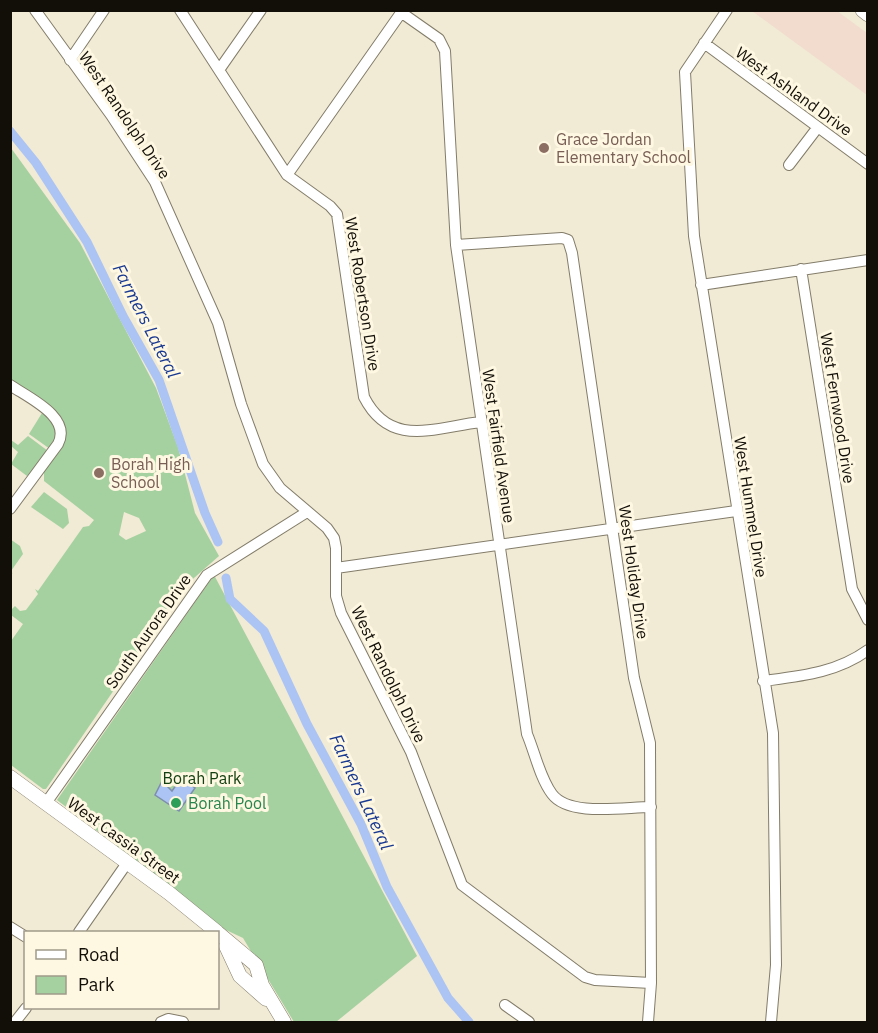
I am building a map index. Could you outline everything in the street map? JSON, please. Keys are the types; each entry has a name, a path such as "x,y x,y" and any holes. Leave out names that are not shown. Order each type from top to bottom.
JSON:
{"main road":[{"path":"863,10 867,14"}],"street":[{"name":"West Randolph Drive","path":"35,10 155,182 218,323 241,404 263,464 280,488 327,528 334,538 336,596 341,614 411,752 462,885 585,977 595,980 651,982"},
{"path":"70,60 104,10"},
{"name":"West Robertson Drive","path":"180,10 286,175 330,206 337,214 364,397 371,411 388,426 406,431 480,422"},
{"path":"219,70 261,10"},
{"name":"West Hummel Drive","path":"728,10 685,72 694,236 773,733 776,965 771,1023"},
{"path":"286,175 403,12"},
{"name":"West Fairfield Avenue","path":"403,12 439,39 445,51 456,244 524,722 552,794 560,802 577,808 651,807"},
{"name":"West Ashland Drive","path":"704,43 867,164"},
{"path":"789,165 818,127"},
{"name":"West Holiday Drive","path":"456,244 555,238 568,240 570,244 634,678 650,743 651,982 648,1023"},
{"path":"701,285 801,268 867,260"},
{"name":"West Fernwood Drive","path":"801,268 852,589 867,620"},
{"path":"10,385 57,420 62,435 58,444 10,509"},
{"path":"336,568 736,511"},
{"name":"South Aurora Drive","path":"46,803 207,575 307,512"},
{"path":"763,681 818,674 839,666 867,650"},
{"name":"West Cassia Street","path":"10,777 127,863 214,931"},
{"path":"80,931 127,863"},
{"path":"10,927 24,936"},
{"name":"West Cassia Street","path":"219,935 256,965 262,984 282,1018"},
{"path":"505,1005 529,1023"},
{"path":"15,1023 25,1009"},
{"path":"161,1023 180,1021"}],"shaded area":[{"path":"752,11 837,11 867,33 867,95"}],"green space":[{"name":"Borah High School","path":"11,148 80,243 156,388 178,447 195,513 219,556 186,585 46,789 11,765 11,641 23,624 11,615 11,610 15,606 20,611 26,610 38,594 35,589 38,591 83,527 89,526 94,520 44,481 44,471 65,440 63,420 11,379","holes":["124,512 139,518 146,531 126,540 119,535"]},
{"path":"42,413 53,421 58,435 50,449 29,434"},
{"path":"28,436 48,451 27,476 11,464 18,452 11,446 11,440 18,445"},
{"path":"44,492 67,509 69,523 63,529 31,507"},
{"path":"10,539 20,546 23,554 11,571 13,574 11,572"},
{"name":"Borah Park","path":"214,575 417,956 336,1022 294,1022 243,938 226,930 57,800"}],"water":[{"name":"Borah Pool","path":"181,778 195,788 179,811 155,795 162,781 172,791"}],"waterway":[{"name":"Farmers Lateral","path":"10,131 36,163 87,242 123,316 159,380 205,513 218,542"},
{"name":"Farmers Lateral","path":"226,578 230,599 264,631 307,724 361,824 387,887 448,998 469,1022"}],"place":[{"name":"Grace Jordan Elementary School","path":"544,148"},
{"name":"Borah High School","path":"99,473"},
{"name":"Borah Pool","path":"176,803"}]}
